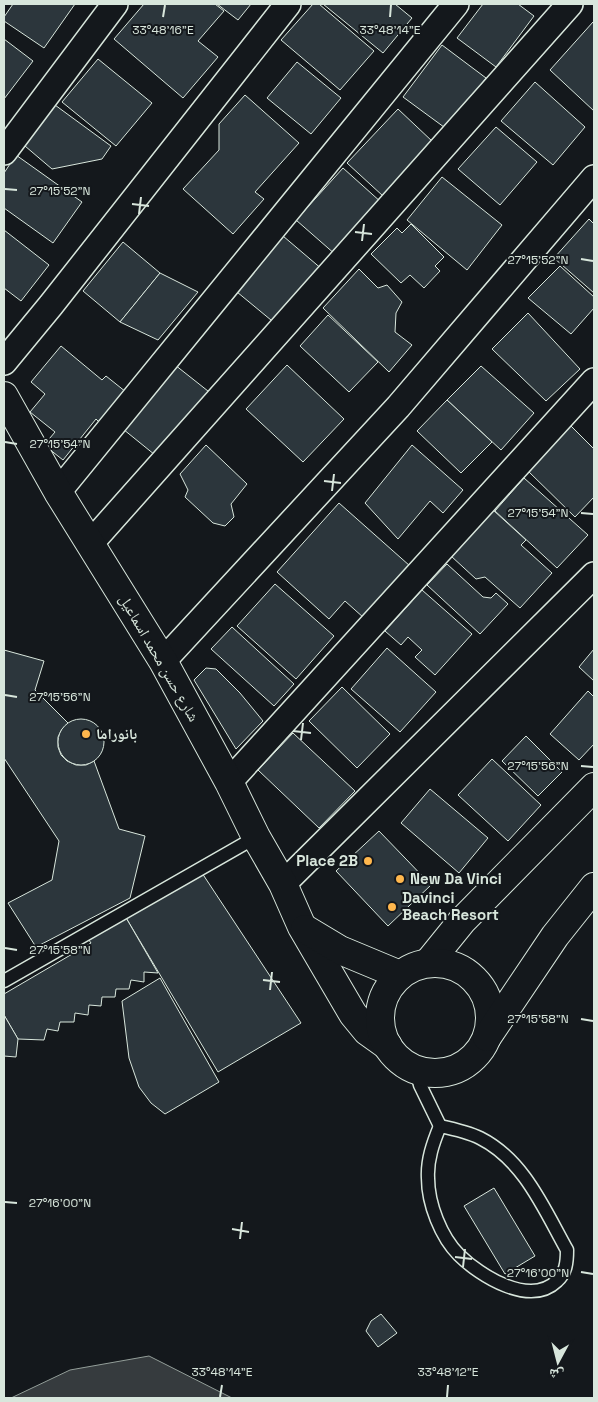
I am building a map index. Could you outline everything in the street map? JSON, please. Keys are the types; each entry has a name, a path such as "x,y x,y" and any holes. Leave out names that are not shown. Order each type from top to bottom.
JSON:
{"street":[{"path":"4,152 115,4"},
{"path":"4,362 288,4"},
{"path":"58,492 456,4"},
{"path":"90,544 570,4"},
{"path":"163,661 398,407 594,178"},
{"path":"229,782 594,381"},
{"name":"شارع حسن محمد اسماعيل","path":"4,396 58,492 163,661 229,782 256,837 283,884 302,927 353,1014 367,1031 388,1046"},
{"path":"283,884 594,575"},
{"path":"428,963 462,922 594,787"},
{"path":"487,1037 490,1021 489,1005 483,990 473,978 460,969 444,964 428,963 400,975 382,1001 380,1016 382,1032 395,1056 416,1069 433,1073 450,1071 466,1064 478,1052 554,936 594,887"},
{"path":"302,927 340,950 400,975"}],"lane":[{"path":"4,981 256,837"},
{"path":"416,1069 420,1085 440,1126 431,1150 428,1178 432,1205 442,1231 458,1254 479,1272 504,1285 531,1292 541,1291 551,1286 559,1279 564,1270 567,1250 528,1182 515,1164 481,1138 461,1130 440,1126"}],"shaded area":[{"path":"149,1356 232,1398 11,1398 70,1370"}],"building":[{"path":"13,4 75,4 44,48 4,21 4,17"},
{"path":"144,4 215,4 224,11 198,41 218,57 183,98 114,39"},
{"path":"217,4 251,4 238,20"},
{"path":"313,4 319,4 374,51 340,90 281,40"},
{"path":"323,4 395,4 412,18 383,53"},
{"path":"483,4 518,4 534,16 496,67 457,38"},
{"path":"593,22 594,24 594,111 550,70"},
{"path":"4,39 33,61 4,99"},
{"path":"442,45 486,78 448,130 403,97"},
{"path":"98,59 152,103 116,146 62,102"},
{"path":"297,62 341,98 311,134 267,98"},
{"path":"535,82 585,127 553,165 501,121"},
{"path":"245,95 299,143 255,192 264,199 233,234 183,189 219,150 219,124"},
{"path":"55,105 111,146 102,159 52,169 25,146"},
{"path":"398,109 433,142 383,196 347,163"},
{"path":"496,127 537,162 500,205 458,169"},
{"path":"16,155 82,202 53,243 4,208 4,173"},
{"path":"343,168 382,203 336,255 296,220"},
{"path":"442,177 502,225 467,270 407,220"},
{"path":"589,219 594,224 594,293 554,258"},
{"path":"411,224 444,257 435,266 440,271 424,288 410,275 401,283 371,254 397,228 402,233"},
{"path":"4,230 49,265 21,301 4,288"},
{"path":"283,236 323,270 277,325 237,292"},
{"path":"123,242 160,273 120,322 83,291"},
{"path":"560,266 594,297 594,308 571,334 528,298"},
{"path":"359,269 378,288 387,285 402,302 396,313 395,332 412,345 389,372 323,308"},
{"path":"160,273 198,292 158,340 120,322"},
{"path":"528,313 580,369 546,401 492,349"},
{"path":"328,315 378,362 349,392 300,346"},
{"path":"61,346 102,380 106,376 126,392 100,423 96,419 63,460 44,445 55,432 30,412 45,394 31,382"},
{"path":"170,361 213,395 160,459 118,425"},
{"path":"287,365 344,419 303,462 246,409"},
{"path":"481,366 534,413 501,450 447,400"},
{"path":"447,400 492,442 461,473 417,431"},
{"path":"569,424 594,449 594,497 575,517 528,471"},
{"path":"206,445 247,484 231,504 234,517 225,526 213,523 185,497 188,490 180,474"},
{"path":"412,445 463,490 443,513 430,501 398,539 365,503"},
{"path":"524,478 588,535 557,568 495,511"},
{"path":"339,503 410,566 364,618 345,601 329,619 277,572"},
{"path":"493,510 526,540 521,545 552,573 520,608 485,577 476,579 451,556"},
{"path":"447,564 483,597 491,598 496,593 508,604 480,634 427,585"},
{"path":"275,584 334,636 296,679 237,626"},
{"path":"422,590 472,634 435,675 415,657 422,650 408,637 401,645 385,631"},
{"path":"232,627 294,684 274,706 211,649"},
{"path":"387,648 436,692 400,732 351,689"},
{"path":"594,649 594,681 579,667"},
{"path":"4,650 44,661 35,690 68,723 58,737 58,747 61,755 67,761 76,765 86,765 94,761 119,829 145,836 130,898 36,947 8,903 52,880 59,841 4,758"},
{"path":"206,668 216,669 240,693 263,721 236,749 194,680"},
{"path":"342,687 390,734 357,768 309,721"},
{"path":"588,691 594,697 594,744 579,760 550,734"},
{"path":"77,719 85,719 94,723 100,729 104,742 100,755 94,761 85,765 77,765 68,761 62,755 58,746 58,738 62,729 68,723"},
{"path":"293,733 355,791 319,828 258,770"},
{"path":"526,736 562,772 538,796 502,761"},
{"path":"492,759 541,805 508,841 458,795"},
{"path":"430,789 488,838 459,873 401,823"},
{"path":"379,831 431,885 388,926 336,871"},
{"path":"202,873 301,1023 218,1072 125,916"},
{"path":"125,916 158,973 144,972 144,982 131,980 129,989 116,989 115,997 102,997 101,1006 89,1005 88,1015 75,1013 74,1022 60,1022 58,1031 47,1029 44,1040 18,1039 4,1015 4,994 91,943 86,936"},
{"path":"160,978 219,1082 165,1114 151,1103 139,1087 129,1058 122,1001"},
{"path":"4,1015 18,1039 16,1057 4,1056"},
{"path":"494,1188 535,1256 505,1274 464,1206"},
{"path":"381,1314 397,1333 378,1347 366,1331 371,1321"}],"place":[{"name":"بانوراما","path":"86,734"},
{"name":"Place 2B","path":"368,861"},
{"name":"New Da Vinci","path":"400,879"},
{"name":"Davinci Beach Resort","path":"392,907"}]}
